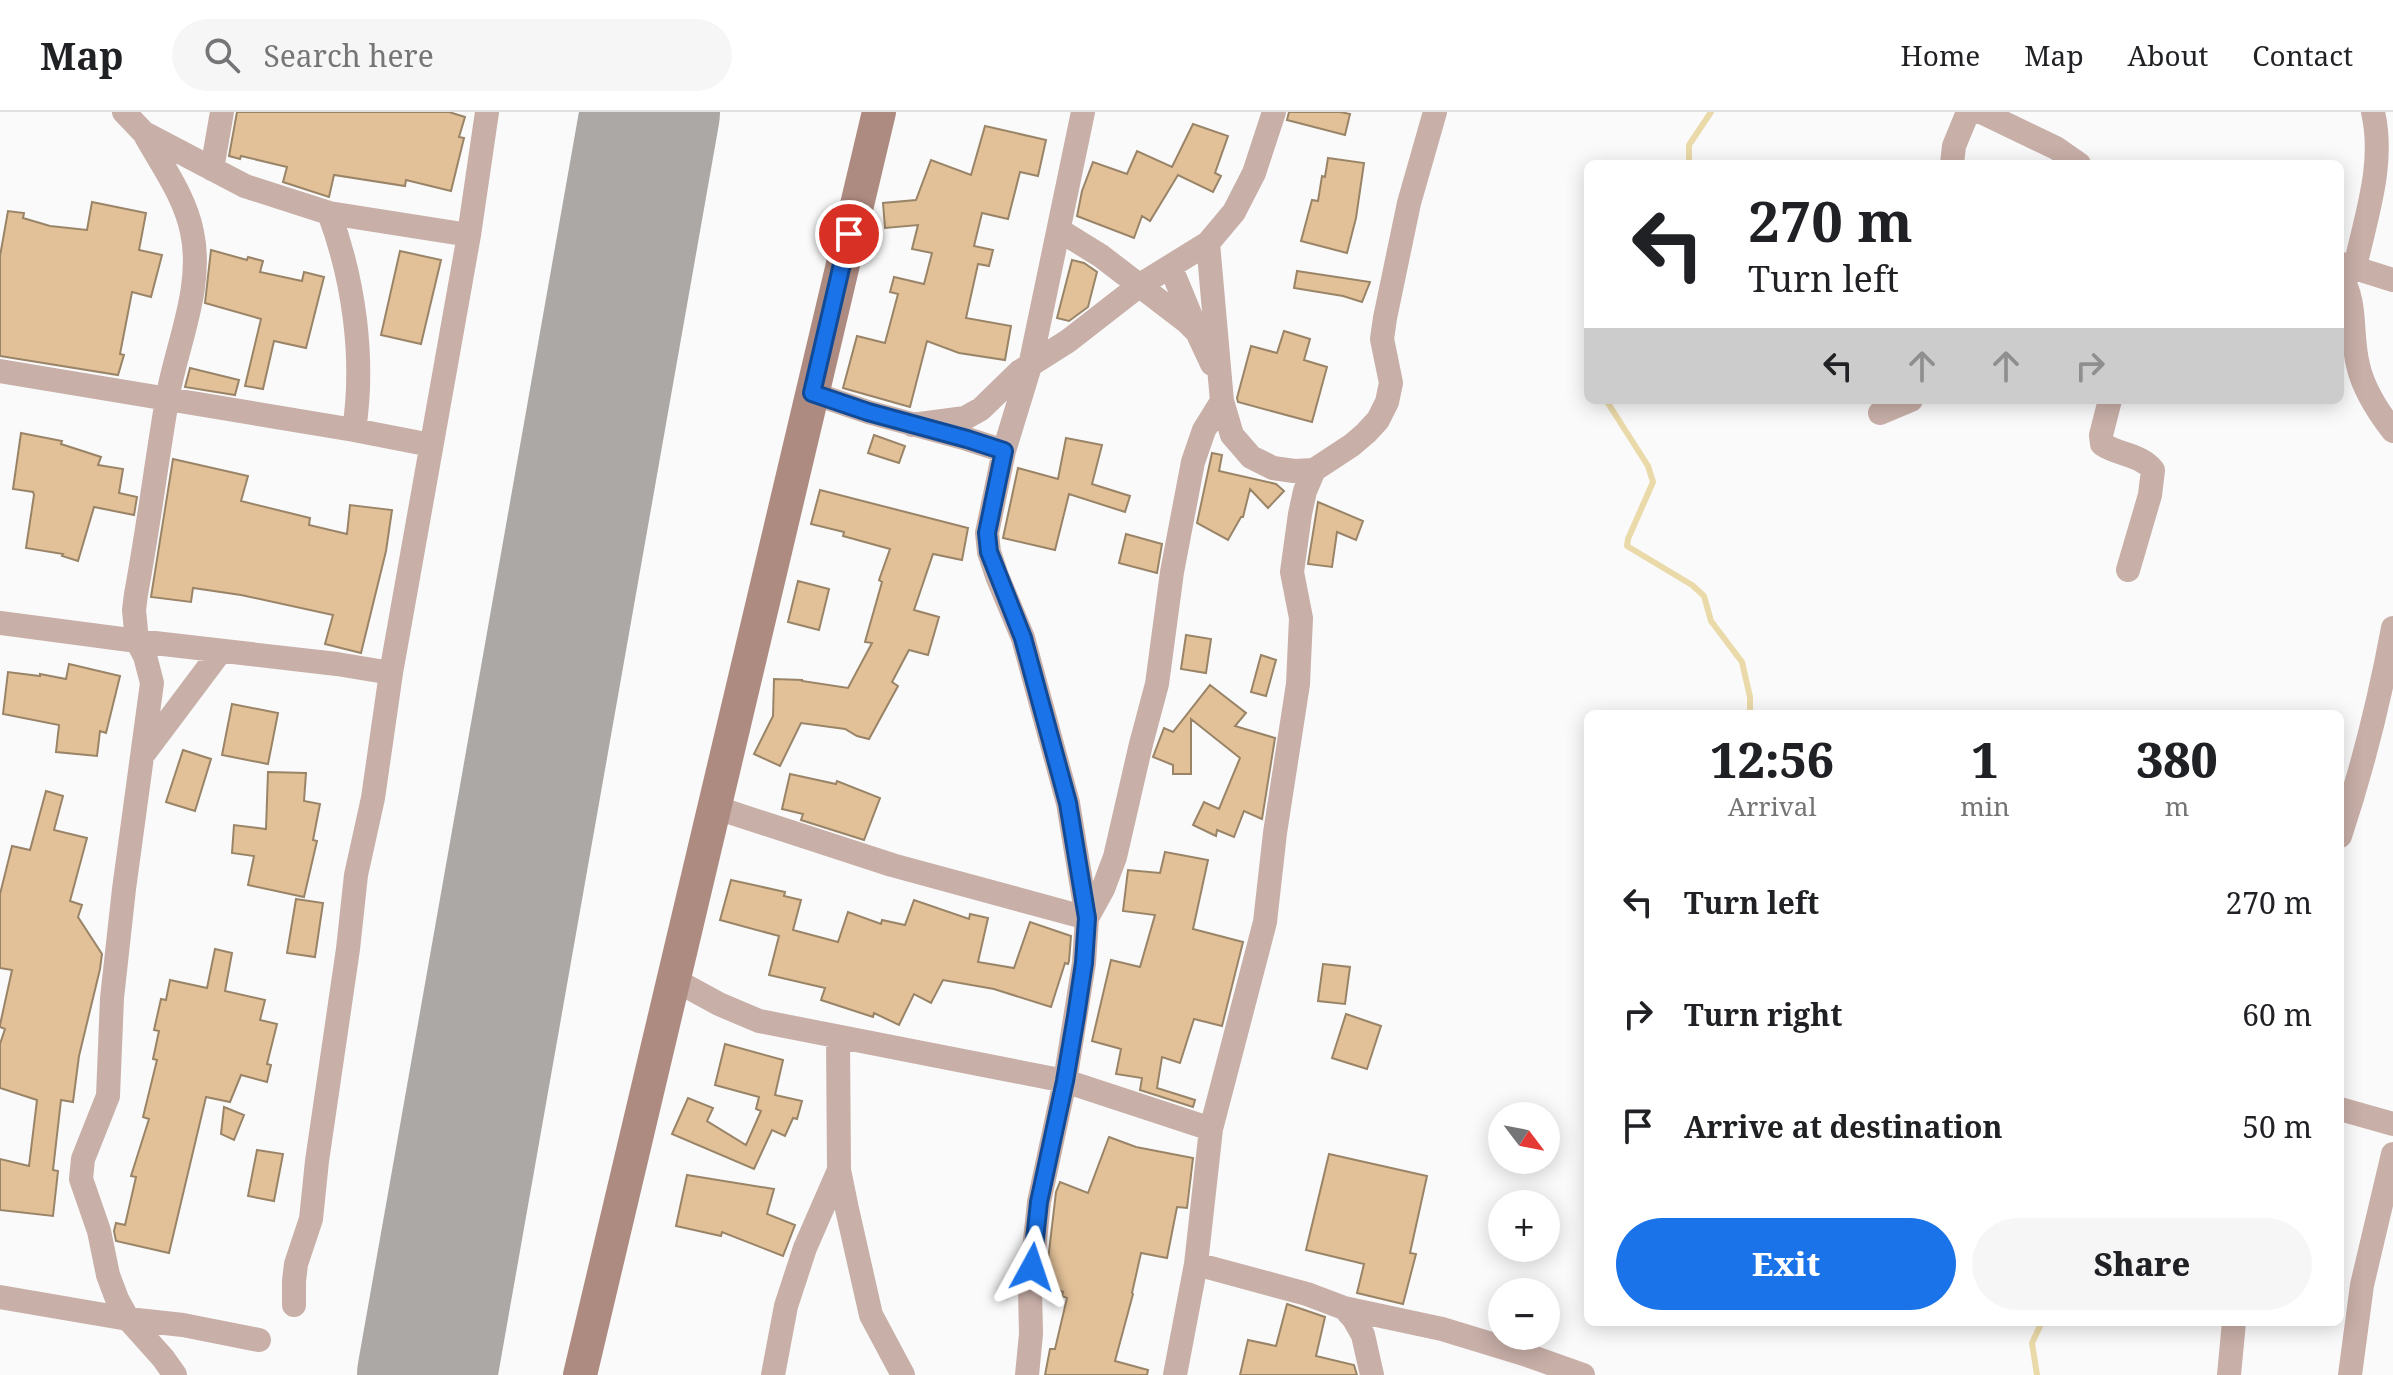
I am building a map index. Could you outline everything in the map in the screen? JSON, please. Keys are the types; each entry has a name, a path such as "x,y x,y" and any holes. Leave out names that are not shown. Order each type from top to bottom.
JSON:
{"street":[{"path":"124,112 144,133 183,202 192,230 195,256 188,310 167,399 136,594 134,625 152,683 113,982 108,1096 83,1159 81,1179 117,1299 128,1319 175,1375"},
{"path":"212,169 222,112"},
{"path":"294,1305 296,1264 311,1219 356,875 373,798 391,673 469,235 487,112"},
{"path":"580,1375 879,112"},
{"path":"1027,1375 1031,1334 1030,1289 1039,1202 1065,1081 1084,963 1087,918 1068,803 1023,638 989,552 987,533 1004,451 1030,366 1083,112"},
{"path":"912,425 965,418 981,409 1010,379 1098,319 1140,285 1208,243 1234,212 1254,173 1274,112"},
{"path":"1171,268 1221,393 1232,435 1251,457 1273,468 1314,470 1366,433 1378,420 1387,402 1391,383 1382,339 1385,318 1409,203 1435,112"},
{"path":"1952,160 1954,146 1968,112"},
{"path":"1981,112 2056,148 2073,160"},
{"path":"2373,112 2379,147 2376,174 2345,268 2352,299 2358,368 2369,393 2393,431"},
{"path":"144,133 245,186 329,213 469,235"},
{"path":"329,213 350,281 359,374 354,430"},
{"path":"1059,230 1101,256 1197,332"},
{"path":"1087,918 1103,889 1115,857 1157,684 1172,572 1193,462 1221,393 1208,243"},
{"path":"2345,268 2393,280"},
{"path":"0,371 431,445"},
{"path":"812,393 1004,451"},
{"path":"1880,413 1901,404"},
{"path":"2109,404 2101,435 2102,444 2149,464 2153,470 2150,495 2128,570"},
{"path":"1175,1375 1196,1264 1211,1129 1265,922 1298,684 1301,618 1292,572 1293,558 1305,491 1314,470"},
{"path":"0,623 391,673"},
{"path":"2344,824 2379,699 2393,628"},
{"path":"144,754 220,652"},
{"path":"714,807 892,865 1087,918"},
{"path":"675,980 759,1021 1065,1081 1211,1129"},
{"path":"838,1038 839,1170 871,1315 903,1375"},
{"path":"2344,1110 2393,1124"},
{"path":"2350,1375 2362,1285 2393,1154"},
{"path":"773,1375 786,1306 805,1248 839,1170"},
{"path":"1196,1264 1307,1294 1344,1308 1442,1329 1583,1375"},
{"path":"0,1297 259,1340"},
{"path":"1344,1308 1363,1335 1372,1375"},
{"path":"2229,1375 2234,1326"}],"building":[{"path":"237,112 449,112 465,117 459,137 464,138 451,191 406,180 405,186 334,175 329,197 283,182 287,167 229,156"},
{"path":"1289,112 1350,114 1345,135 1287,120"},
{"path":"1193,124 1228,136 1215,173 1221,176 1213,192 1178,175 1150,221 1142,216 1134,238 1077,216 1093,162 1127,174 1137,151 1172,167"},
{"path":"985,126 1046,140 1038,176 1020,172 1008,219 982,213 974,246 993,250 989,266 978,264 966,318 1011,326 1005,360 959,353 927,341 910,407 843,388 857,336 885,343 898,294 890,292 894,277 924,284 932,253 912,249 918,225 885,228 883,203 916,200 931,160 971,175"},
{"path":"1328,158 1364,163 1347,253 1301,241 1312,200 1318,201"},
{"path":"92,202 146,213 139,250 162,255 151,297 132,292 120,354 124,355 118,375 0,356 0,256 8,211 24,213 23,218 50,226 87,230"},
{"path":"211,250 263,261 260,272 302,281 304,272 324,277 306,348 274,341 263,389 245,386 261,319 205,303"},
{"path":"400,251 441,260 421,344 381,335"},
{"path":"1072,260 1084,263 1097,272 1088,307 1069,321 1057,318"},
{"path":"1297,271 1370,282 1362,302 1294,288"},
{"path":"1284,331 1310,339 1304,360 1327,367 1312,422 1238,402 1251,346 1277,353"},
{"path":"190,368 239,380 235,395 185,387"},
{"path":"21,433 62,441 61,444 101,457 98,465 123,469 119,493 137,497 134,515 94,507 78,561 63,554 26,548 34,495 33,492 13,489"},
{"path":"874,435 905,446 899,463 868,453"},
{"path":"1066,438 1102,445 1092,484 1130,496 1125,512 1069,494 1055,550 1003,538 1018,468 1058,479"},
{"path":"1212,453 1222,455 1219,471 1276,484 1284,491 1268,508 1250,489 1243,517 1228,540 1197,523"},
{"path":"173,459 248,476 241,501 310,518 309,525 347,534 350,505 392,510 386,551 361,653 325,644 333,615 193,588 191,602 151,597"},
{"path":"820,490 968,528 962,560 933,554 914,610 939,617 928,655 909,650 892,682 898,686 869,739 845,729 801,723 780,766 754,754 773,716 774,679 848,688 872,643 865,642 882,582 879,580 890,549 811,524"},
{"path":"1318,502 1363,521 1356,540 1337,532 1332,567 1308,564"},
{"path":"1126,534 1162,544 1157,573 1119,563"},
{"path":"798,581 829,589 819,630 788,622"},
{"path":"1186,635 1211,639 1206,673 1181,669"},
{"path":"1261,655 1276,660 1266,696 1251,692"},
{"path":"69,664 120,676 106,733 100,731 97,756 56,752 59,725 3,714 8,672 66,679"},
{"path":"1210,685 1246,713 1235,726 1275,738 1262,819 1244,811 1234,837 1217,830 1216,836 1193,825 1204,802 1219,809 1240,758 1191,719 1191,774 1173,774 1173,765 1153,757 1164,728 1173,732"},
{"path":"232,704 278,713 268,764 222,755"},
{"path":"183,750 211,759 195,811 166,802"},
{"path":"268,772 306,773 304,801 320,804 313,840 317,841 304,897 248,885 254,856 232,853 234,825 266,829"},
{"path":"790,774 836,784 837,781 880,798 864,840 801,820 803,814 782,809"},
{"path":"46,791 63,796 54,830 87,838 70,901 82,905 78,917 102,954 79,1056 73,1102 61,1100 53,1170 58,1171 53,1216 0,1210 0,1159 29,1166 37,1100 0,1088 0,1044 5,1029 0,1025 12,970 0,968 0,894 12,846 30,850"},
{"path":"1165,852 1208,860 1193,929 1243,942 1222,1026 1194,1019 1180,1063 1162,1057 1157,1088 1195,1100 1193,1107 1140,1090 1142,1078 1116,1074 1121,1049 1092,1041 1111,960 1140,967 1155,915 1123,911 1128,870 1160,873"},
{"path":"731,880 785,892 784,896 801,900 793,930 838,942 848,912 881,924 882,920 905,925 914,900 969,919 970,914 988,918 978,962 1014,968 1030,922 1071,936 1069,961 1065,963 1051,1007 994,989 943,980 931,1003 914,994 899,1025 874,1013 873,1017 821,1000 825,988 769,975 779,936 720,920"},
{"path":"296,899 323,903 315,957 287,953"},
{"path":"215,949 232,953 225,991 265,1000 260,1020 277,1024 267,1064 271,1065 267,1082 241,1075 230,1102 206,1097 169,1253 116,1241 116,1223 125,1225 136,1177 131,1176 149,1119 143,1117 157,1060 153,1059 159,1031 154,1030 161,999 166,1000 170,980 207,988"},
{"path":"1323,964 1350,967 1345,1004 1318,1001"},
{"path":"1346,1014 1381,1026 1367,1069 1332,1058"},
{"path":"725,1044 783,1060 775,1095 802,1101 797,1119 793,1118 785,1136 772,1130 754,1169 672,1134 688,1098 713,1108 707,1121 746,1145 761,1111 756,1109 759,1097 715,1085"},
{"path":"224,1107 244,1115 234,1140 221,1134"},
{"path":"1109,1137 1136,1147 1193,1158 1187,1208 1177,1207 1167,1258 1141,1253 1115,1361 1148,1370 1147,1375 1045,1375 1050,1349 1055,1349 1067,1298 1062,1296 1063,1292 1045,1286 1056,1192 1060,1182 1088,1193"},
{"path":"257,1150 283,1154 274,1201 248,1196"},
{"path":"1329,1154 1427,1176 1410,1253 1416,1254 1403,1304 1357,1293 1364,1264 1306,1250"},
{"path":"687,1175 774,1189 767,1214 795,1225 783,1256 722,1232 721,1236 676,1226"},
{"path":"1287,1304 1325,1317 1316,1356 1354,1365 1357,1375 1240,1375 1248,1340 1276,1346"}],"waterway":[{"path":"1689,160 1689,145 1711,112"},
{"path":"1609,404 1648,466 1653,482 1627,546 1692,585 1704,596 1711,621 1742,662 1750,710"},
{"path":"2037,1375 2032,1343 2040,1326"}],"runway":[{"path":"427,1375 650,112"}],"route":[{"path":"849,234 812,393 1004,451 987,533 989,552 1023,638 1068,803 1081,874 1087,918 1084,963 1065,1081 1039,1202 1032,1267"}]}
